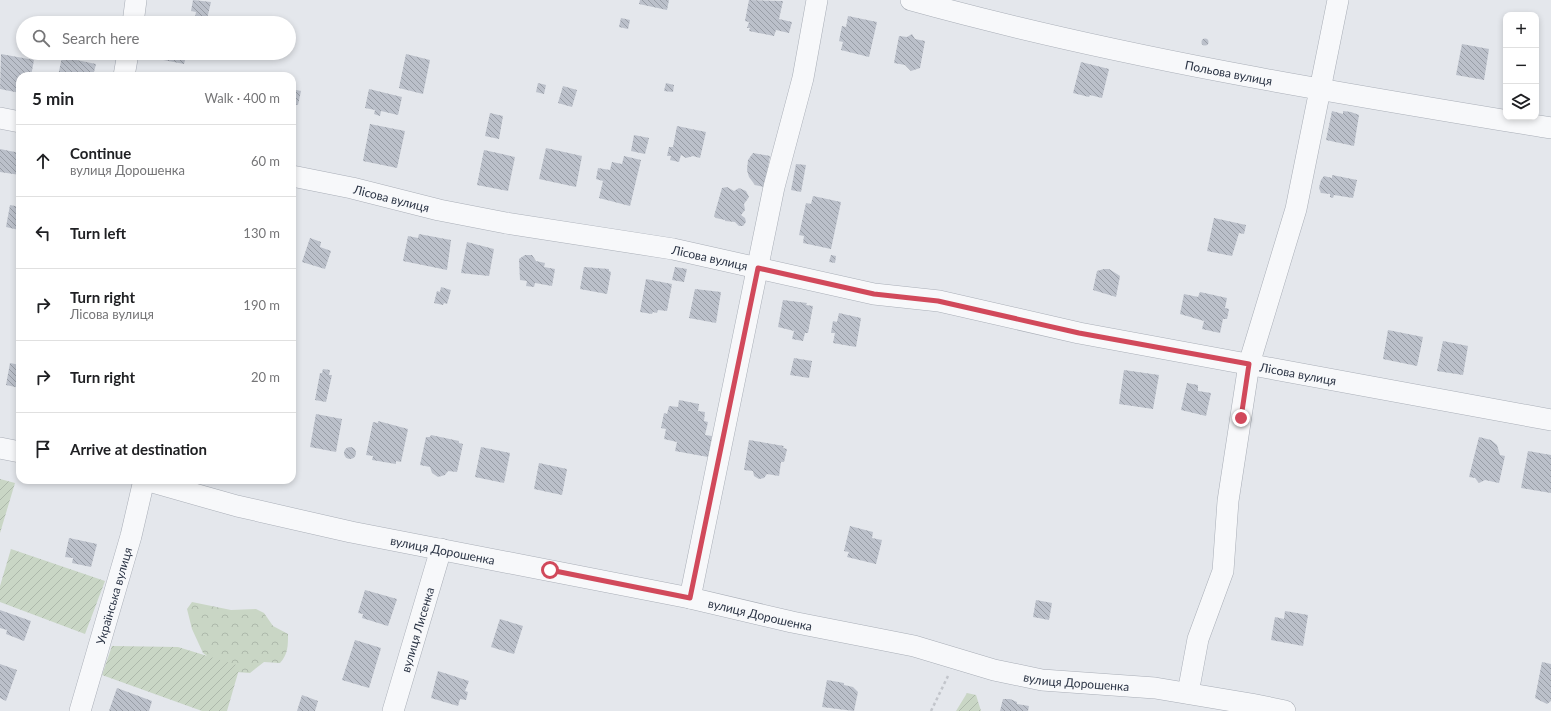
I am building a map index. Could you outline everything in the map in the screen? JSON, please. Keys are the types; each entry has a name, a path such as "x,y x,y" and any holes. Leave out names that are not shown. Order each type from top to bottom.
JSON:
{"street":[{"path":"134,16 136,0"},
{"path":"690,598 776,180 803,78 817,0"},
{"name":"Польова вулиця","path":"911,0 974,18 1087,44 1208,68 1551,128"},
{"path":"1188,693 1198,639 1222,571 1228,501 1249,364 1296,209 1338,0"},
{"path":"125,72 127,60"},
{"path":"0,118 16,121"},
{"name":"Лісова вулиця","path":"296,177 352,188 439,210 506,223 673,249 874,294 938,301 1079,333 1551,420"},
{"path":"0,448 16,451"},
{"name":"Українська вулиця","path":"80,711 130,536 143,484"},
{"name":"вулиця Дорошенка","path":"158,484 237,506 351,532 441,548 690,598 792,622 914,646 994,670 1042,680 1155,688 1285,711"},
{"name":"вулиця Лисенка","path":"393,711 441,548"}],"path":[{"path":"931,711 951,670 949,656"}],"green space":[{"path":"0,479 15,483 0,533"},
{"path":"11,549 105,581 85,634 0,602 0,586"},
{"path":"192,602 231,610 256,609 264,613 273,626 288,634 287,650 283,660 280,663 264,662 250,673 236,672 215,662 203,653 192,629 187,609"},
{"path":"112,646 178,647 240,666 227,711 202,711 102,675"},
{"path":"967,693 976,695 981,711 956,711"}],"building":[{"path":"193,0 211,2 208,16 195,16 196,12 191,11"},
{"path":"640,0 669,0 667,10 639,4"},
{"path":"749,0 783,1 779,19 792,22 789,33 776,30 774,36 749,31 750,28 747,28 749,22 745,21"},
{"path":"848,16 877,22 869,57 841,50 843,42 839,41 842,26 846,27"},
{"path":"621,18 630,20 628,29 619,27"},
{"path":"912,34 915,39 925,41 920,68 911,71 905,65 894,63 899,36 907,37"},
{"path":"1205,39 1208,42 1205,45 1202,42"},
{"path":"1462,44 1489,49 1484,80 1456,75"},
{"path":"1,54 16,57 16,60 34,60 32,72 16,72 16,92 0,89"},
{"path":"406,54 430,60 423,94 399,88"},
{"path":"61,60 77,60 96,64 94,72 59,72"},
{"path":"163,60 185,60 184,64"},
{"path":"1081,62 1109,69 1102,98 1090,95 1089,97 1073,93"},
{"path":"538,83 546,85 544,94 536,92"},
{"path":"666,83 674,85 673,92 664,91"},
{"path":"563,86 577,90 572,107 558,103"},
{"path":"369,89 402,97 398,115 381,111 380,116 374,114 375,110 365,108"},
{"path":"296,90 301,91 298,105 296,105"},
{"path":"1332,111 1343,114 1343,111 1351,112 1359,115 1354,146 1326,140"},
{"path":"490,113 503,116 499,139 485,136"},
{"path":"370,124 405,131 397,168 363,161"},
{"path":"677,126 706,132 700,158 693,156 686,158 681,155 679,162 670,160 671,156 667,156 669,147 673,147"},
{"path":"634,135 649,138 645,154 631,151"},
{"path":"546,148 582,156 576,187 539,179"},
{"path":"0,149 16,152 16,174 0,172"},
{"path":"484,150 515,157 508,191 477,185"},
{"path":"753,153 770,156 764,187 755,185 749,177 747,170 748,160"},
{"path":"624,156 641,160 630,206 599,198 603,181 596,179 598,168 610,170 612,162 622,164"},
{"path":"796,164 806,165 801,192 791,190"},
{"path":"1332,175 1357,180 1353,198 1334,195 1333,198 1330,197 1330,194 1321,193 1319,188 1321,180 1324,176 1332,178"},
{"path":"727,187 734,191 739,188 746,191 749,197 744,204 745,210 741,215 745,218 746,222 743,226 739,226 735,222 725,221 714,216 722,188"},
{"path":"813,196 841,202 831,249 803,243 804,236 799,235 806,203 811,204"},
{"path":"10,205 16,206 16,229 6,227"},
{"path":"1214,218 1246,225 1244,234 1239,233 1232,256 1207,251"},
{"path":"419,234 451,240 447,270 403,261 408,236 418,238"},
{"path":"310,238 321,242 320,247 331,251 325,269 302,262"},
{"path":"467,242 494,249 489,276 461,273"},
{"path":"525,255 532,255 536,261 545,263 544,267 555,269 552,286 535,283 534,287 526,286 527,281 520,280 519,259"},
{"path":"831,255 836,256 835,263 829,262"},
{"path":"584,267 609,269 611,272 607,294 580,289"},
{"path":"675,267 687,269 684,282 672,280"},
{"path":"1109,269 1120,276 1116,297 1093,290 1097,271"},
{"path":"646,279 672,284 667,311 658,310 657,313 653,312 652,314 640,312"},
{"path":"441,287 451,290 447,304 444,303 443,305 434,303 437,291 440,292"},
{"path":"695,289 721,292 716,323 689,318"},
{"path":"1200,292 1227,298 1225,308 1229,309 1227,319 1223,319 1220,333 1202,329 1204,321 1180,314 1184,294 1198,297"},
{"path":"783,300 807,303 806,305 813,306 808,333 805,333 803,341 792,339 794,331 778,327"},
{"path":"839,313 861,318 856,347 833,343 835,333 831,333 833,321 837,322"},
{"path":"1388,330 1423,337 1417,366 1383,359"},
{"path":"1443,341 1468,346 1463,375 1437,371"},
{"path":"794,358 812,361 809,378 790,375"},
{"path":"10,363 16,364 16,387 6,385"},
{"path":"323,369 330,370 329,375 332,375 326,402 315,400 320,373 322,373"},
{"path":"1124,370 1159,375 1153,409 1119,404"},
{"path":"1187,383 1198,385 1198,391 1211,393 1206,416 1181,410"},
{"path":"679,400 699,404 698,411 705,412 704,421 708,422 705,435 712,436 708,457 675,451 677,442 664,439 666,429 661,428 664,413 667,414 669,406 678,407"},
{"path":"316,414 342,419 336,452 310,447"},
{"path":"378,421 408,429 401,462 396,461 396,464 372,460 373,456 366,455 373,422 378,423"},
{"path":"431,435 459,441 459,443 463,444 457,472 448,471 445,475 438,477 432,473 430,467 420,465 426,437 430,437"},
{"path":"1479,437 1491,440 1497,445 1500,455 1505,456 1499,483 1485,480 1479,483 1475,478 1469,477"},
{"path":"749,440 784,446 783,448 787,449 784,462 781,462 779,476 767,474 764,478 759,479 754,476 753,471 744,470"},
{"path":"352,447 355,448 355,458 348,459 345,458 344,451 345,448"},
{"path":"481,447 510,453 504,483 475,477"},
{"path":"1528,451 1551,455 1551,493 1521,488"},
{"path":"539,463 567,469 562,495 534,489"},
{"path":"850,526 873,532 872,538 882,540 876,564 847,557 849,552 844,551"},
{"path":"69,538 97,544 91,567 72,563 73,558 65,557"},
{"path":"365,590 397,599 388,626 362,618 363,614 358,613"},
{"path":"1036,600 1052,603 1049,620 1033,617"},
{"path":"0,610 31,621 24,641 6,634 7,630 0,628"},
{"path":"1285,611 1308,615 1303,646 1271,640 1275,617 1284,619"},
{"path":"500,619 523,626 514,654 491,647"},
{"path":"355,640 381,648 369,688 342,680"},
{"path":"1542,662 1551,664 1551,701 1547,704 1535,698"},
{"path":"0,664 17,670 6,701 0,698"},
{"path":"438,671 469,681 465,691 468,692 466,700 460,699 458,706 431,698"},
{"path":"827,680 844,683 844,685 853,687 858,692 854,711 822,707"},
{"path":"117,688 152,701 149,711 109,711"},
{"path":"302,695 318,701 315,711 297,711"},
{"path":"1003,699 1010,699 1017,702 1017,704 1029,706 1028,711 1000,711"}],"route":[{"path":"550,570 690,598 708,518 758,268 874,294 938,301 1079,333 1249,364 1241,418"}]}
